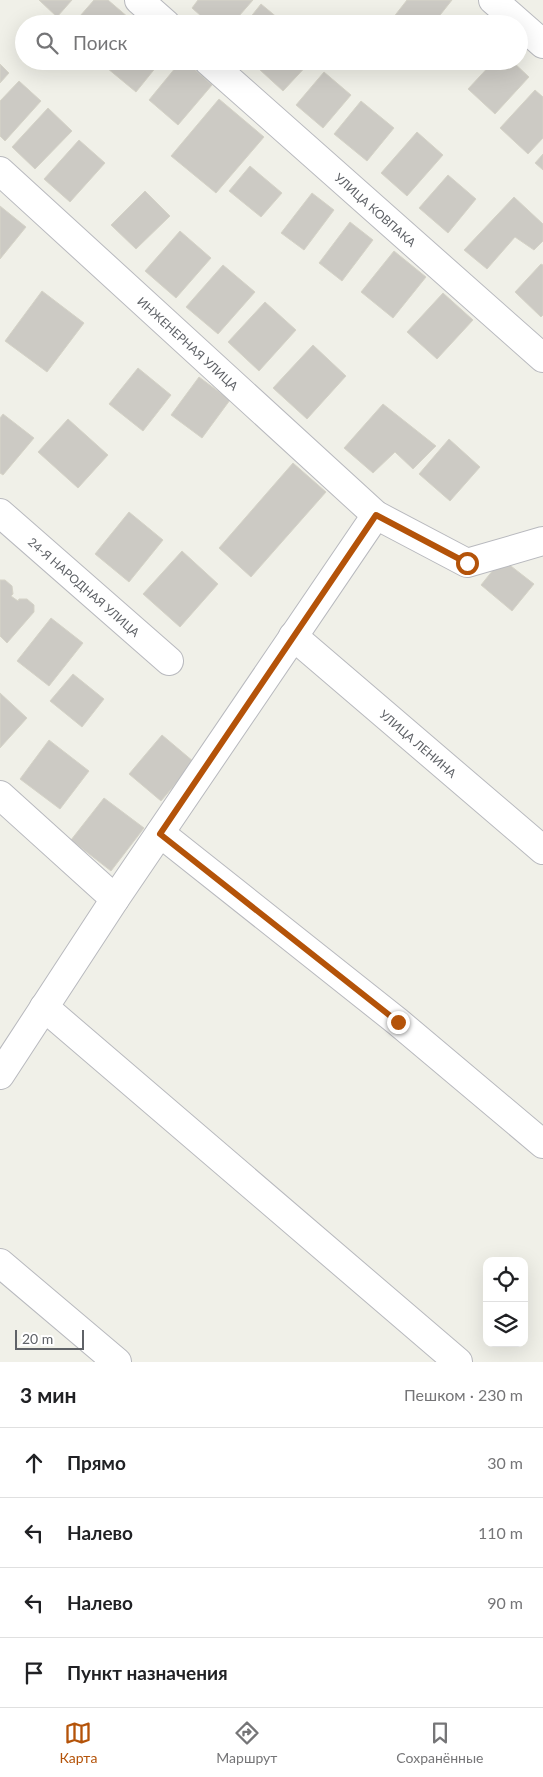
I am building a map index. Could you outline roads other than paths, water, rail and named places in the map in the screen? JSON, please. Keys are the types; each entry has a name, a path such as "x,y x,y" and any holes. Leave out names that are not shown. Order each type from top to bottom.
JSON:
{"street":[{"path":"139,0 156,15"},
{"path":"493,0 510,15"},
{"path":"528,31 543,44"},
{"name":"УЛИЦА КОВПАКА","path":"218,70 543,358"},
{"name":"ИНЖЕНЕРНАЯ УЛИЦА","path":"0,171 376,515 467,563 543,542"},
{"name":"24-Я НАРОДНАЯ УЛИЦА","path":"0,513 169,661"},
{"path":"0,1075 115,899 376,515"},
{"name":"УЛИЦА ЛЕНИНА","path":"293,636 543,850"},
{"path":"0,795 115,899"},
{"path":"160,834 398,1022 543,1144"},
{"path":"44,1007 458,1362"},
{"path":"0,1263 117,1362"}]}
